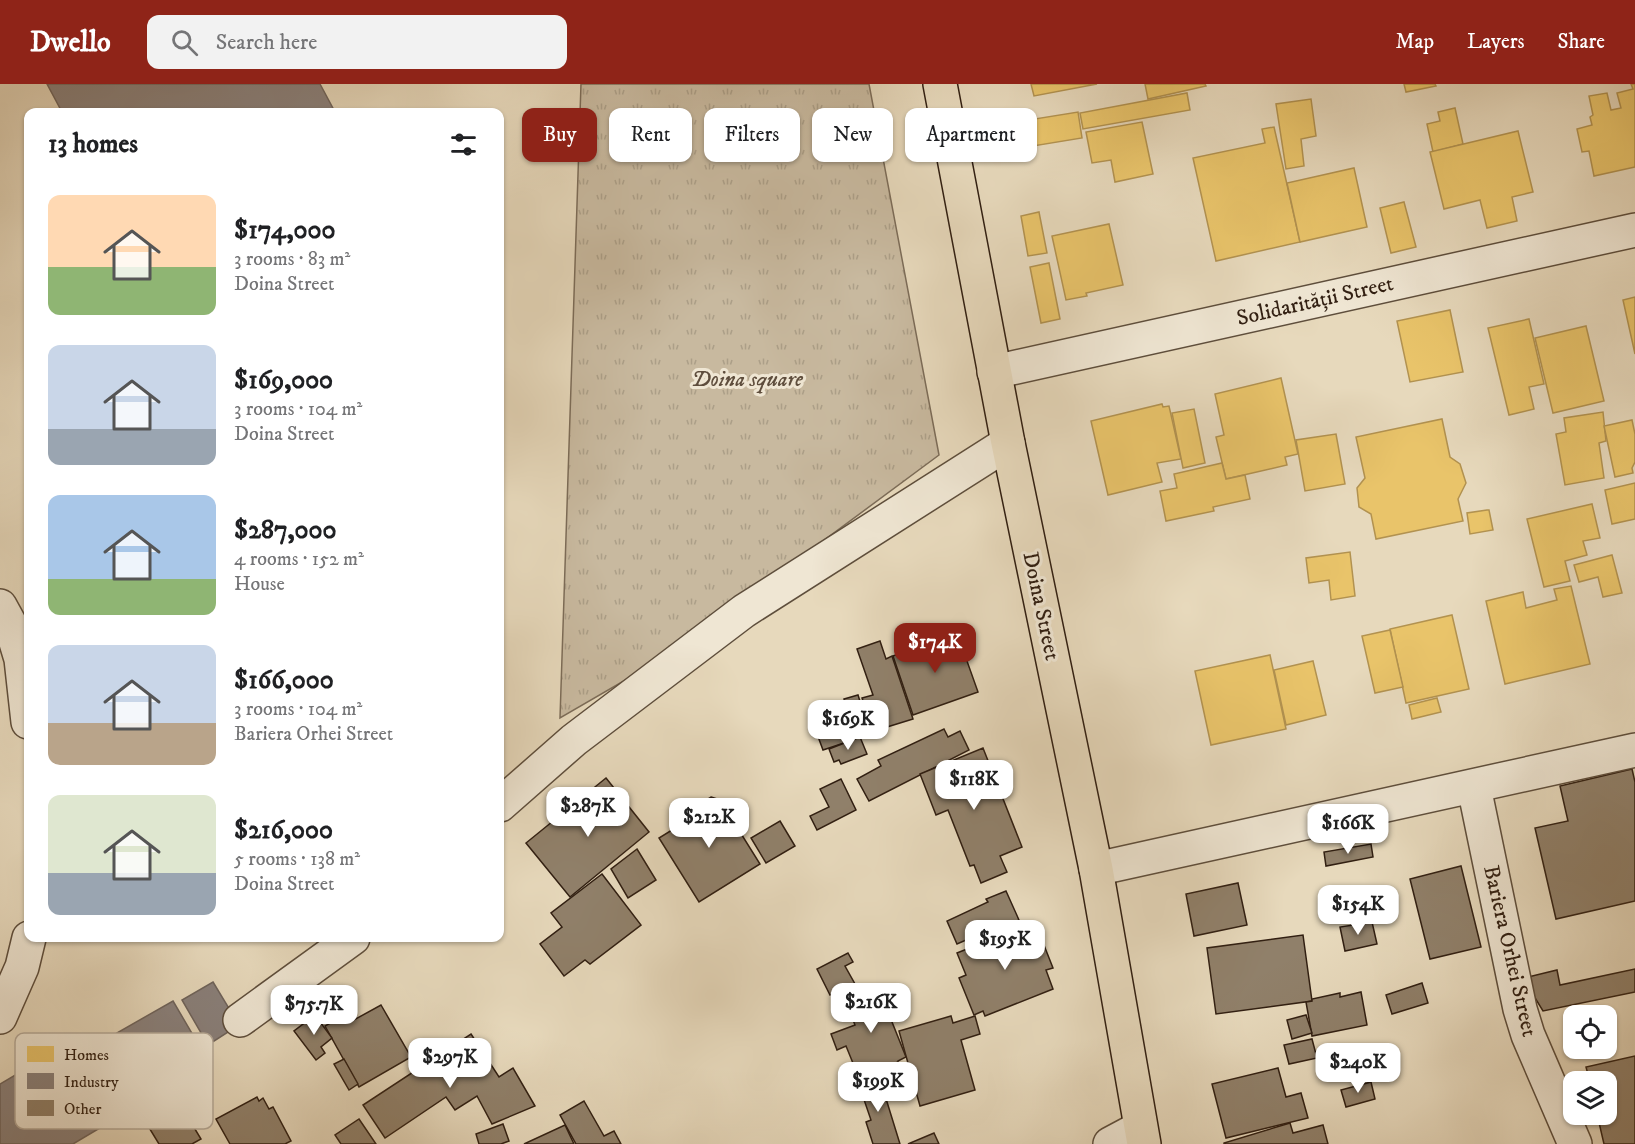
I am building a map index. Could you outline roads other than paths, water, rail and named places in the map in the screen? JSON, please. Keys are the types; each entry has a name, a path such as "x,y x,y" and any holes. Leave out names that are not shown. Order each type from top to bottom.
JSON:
{"main road":[{"name":"Doina Street","path":"940,84 1008,443 1096,869 1142,1136"}],"street":[{"name":"Solidarității Street","path":"994,372 1635,230"},
{"path":"504,801 574,740 744,611 1008,443"},
{"path":"0,606 11,626 21,658 24,685"},
{"path":"1096,869 1635,750"},
{"name":"Bariera Orhei Street","path":"1474,787 1520,1008 1528,1035 1575,1144"},
{"path":"0,1017 22,966 28,942"},
{"path":"240,1020 347,942"},
{"name":"Doina Street","path":"1110,1144 1142,1136"}],"park label":[{"name":"Doina square","path":"747,379"}]}
